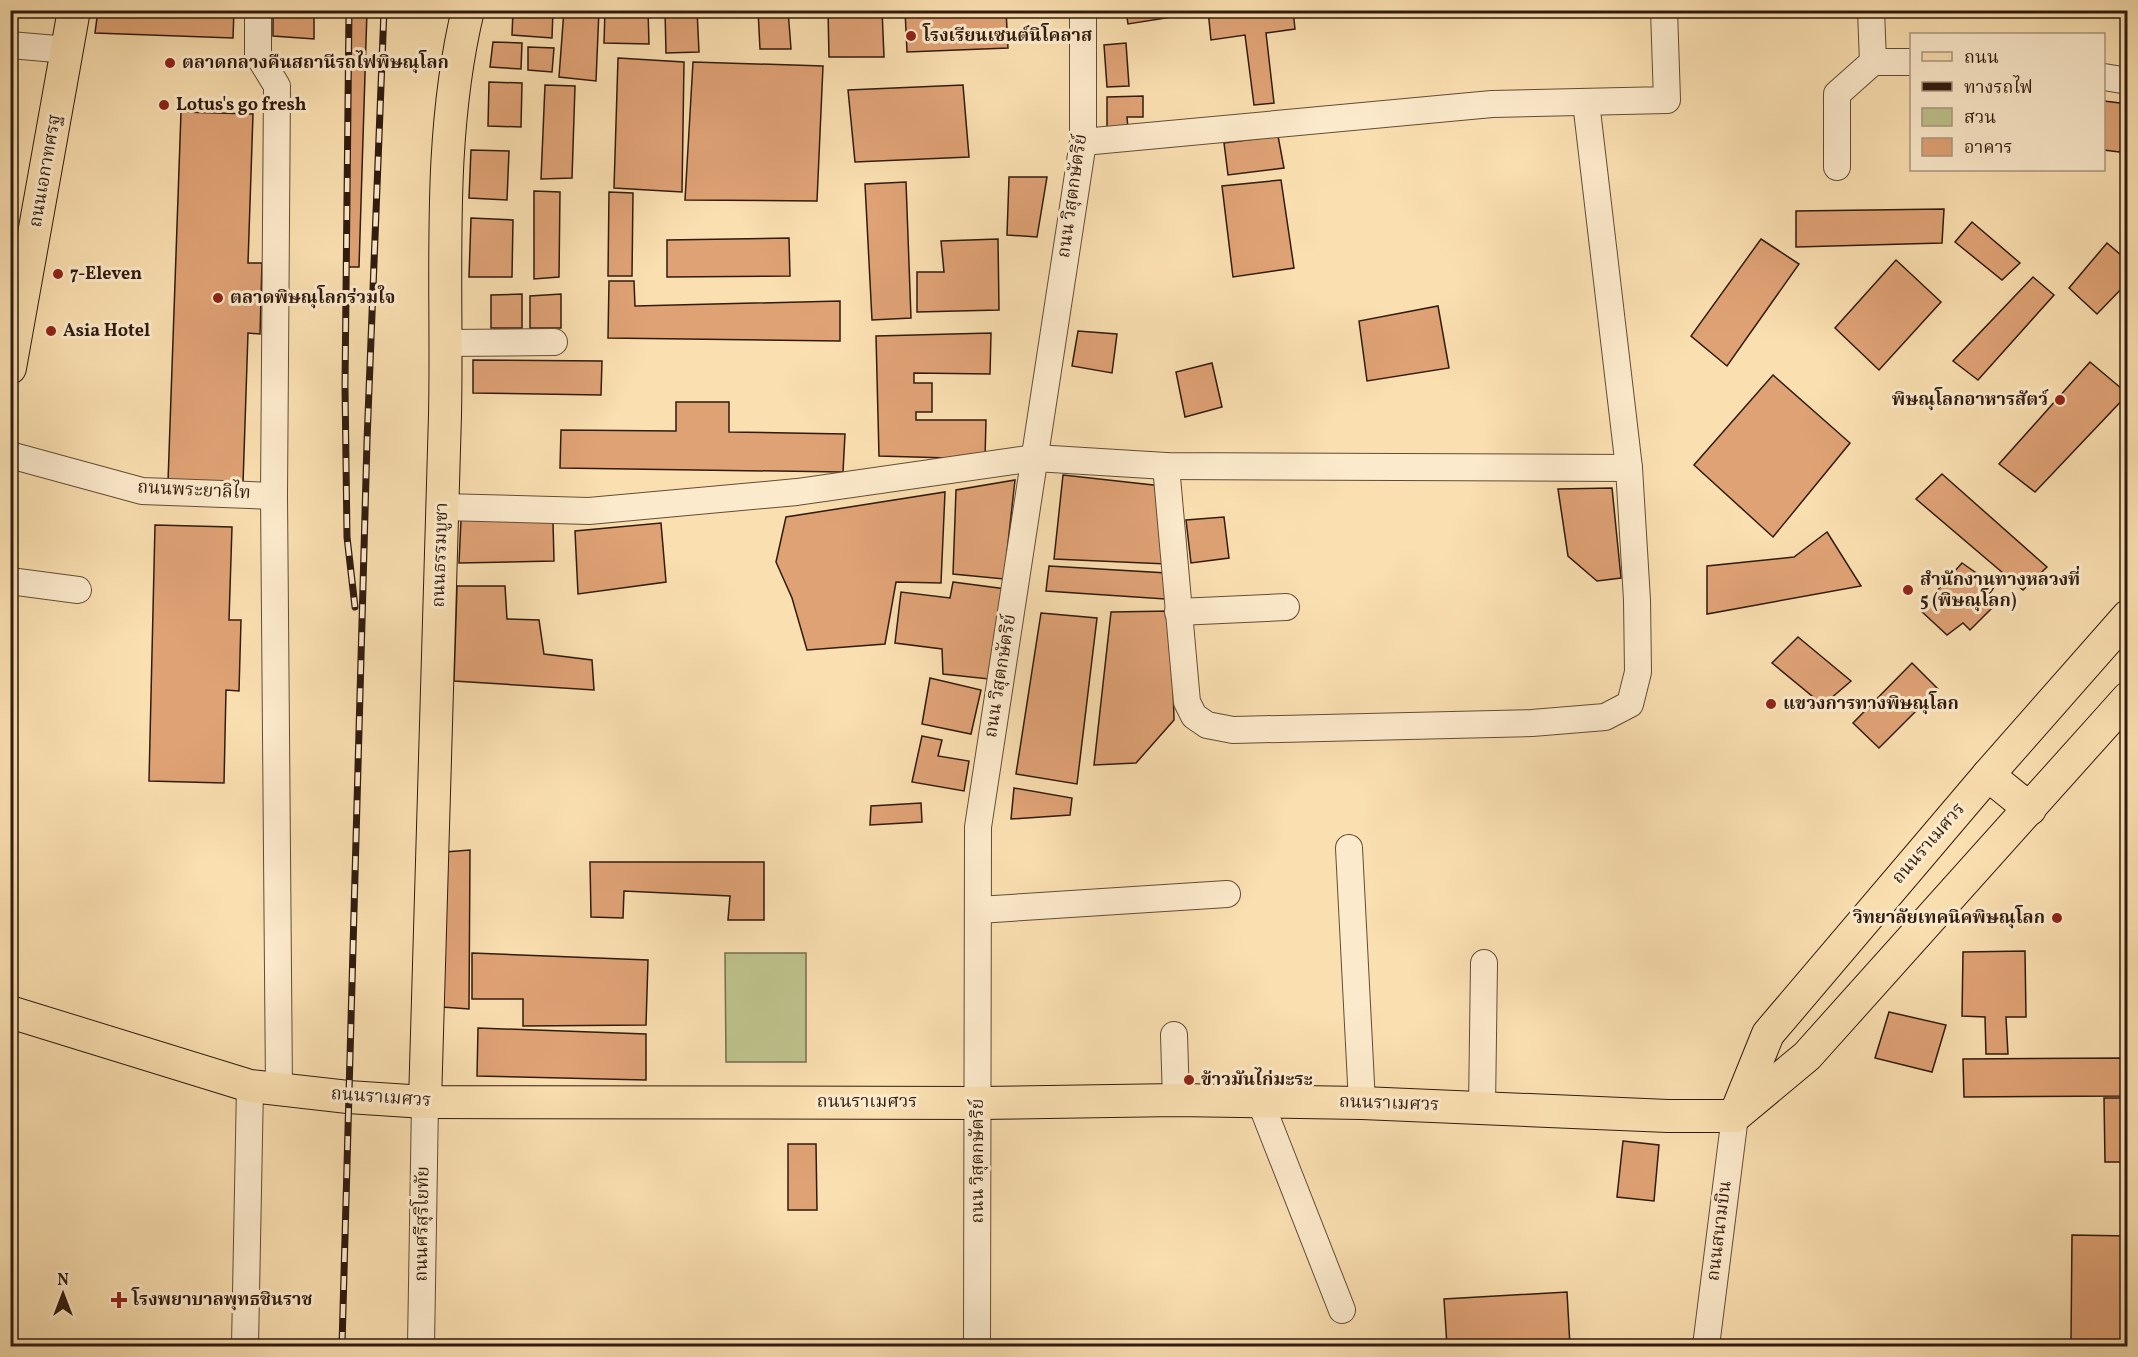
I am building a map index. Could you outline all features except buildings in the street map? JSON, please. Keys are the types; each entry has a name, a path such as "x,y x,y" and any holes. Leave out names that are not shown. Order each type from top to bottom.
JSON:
{"main road":[{"name":"ถนนเอกาทศรฐ","path":"10,368 74,10"},
{"name":"ถนนธรรมบูชา","path":"424,1102 442,507 446,175 460,44 468,10"},
{"name":"ถนนราเมศวร","path":"10,1012 264,1088 424,1102 1176,1100 1362,1102 1668,1116 1735,1116 1768,1034 1988,775 2127,616"},
{"path":"1735,1116 1807,1056 2127,698"},
{"path":"1988,775 2030,809"}],"street":[{"path":"245,1347 264,1088 274,496 277,86 258,55 258,10"},
{"name":"ถนน วิสุตกษัตริย์","path":"977,1347 978,827 1083,142 1083,10"},
{"path":"1083,142 1492,104 1667,100 1664,10"},
{"path":"1872,10 1873,62"},
{"path":"10,45 68,50"},
{"path":"1837,167 1837,94 1873,62 1910,62"},
{"path":"2105,77 2127,81"},
{"path":"1166,466 1187,702 1194,716 1207,725 1233,730 1276,730 1532,723 1605,717 1630,704 1638,672 1637,600 1629,468 1586,102"},
{"path":"445,343 554,342"},
{"name":"ถนนพระยาลิไท","path":"10,455 142,491 274,496"},
{"path":"442,507 589,511 797,492 1035,458 1166,466 1629,468"},
{"path":"10,581 78,590"},
{"path":"1178,612 1286,607"},
{"path":"1349,849 1362,1102"},
{"path":"978,910 1227,894"},
{"path":"1482,1108 1485,963"},
{"path":"1174,1035 1176,1100"},
{"path":"1260,1101 1342,1310"},
{"name":"ถนนศรีสุริโยทัย","path":"421,1347 424,1102"},
{"name":"ถนนสนามบิน","path":"1706,1347 1735,1116"}],"green space":[{"path":"725,953 806,953 806,1062 726,1062"}],"railway":[{"path":"349,10 345,386 347,537 355,607"},
{"path":"342,1346 367,441 384,10"}],"place":[{"name":"โรงเรียนเซนต์นิโคลาส","path":"911,36"},
{"name":"ตลาดกลางคืนสถานีรถไฟพิษณุโลก","path":"170,63"},
{"name":"Lotus's go fresh","path":"164,105"},
{"name":"7-Eleven","path":"58,274"},
{"name":"ตลาดพิษณุโลกร่วมใจ","path":"218,298"},
{"name":"Asia Hotel","path":"51,331"},
{"name":"พิษณุโลกอาหารสัตว์","path":"2060,400"},
{"name":"สำนักงานทางหลวงที่ 5 (พิษณุโลก)","path":"1908,590"},
{"name":"แขวงการทางพิษณุโลก","path":"1771,704"},
{"name":"วิทยาลัยเทคนิคพิษณุโลก","path":"2057,918"},
{"name":"ข้าวมันไก่มะระ","path":"1189,1080"},
{"name":"โรงพยาบาลพุทธชินราช","path":"119,1300"}]}
